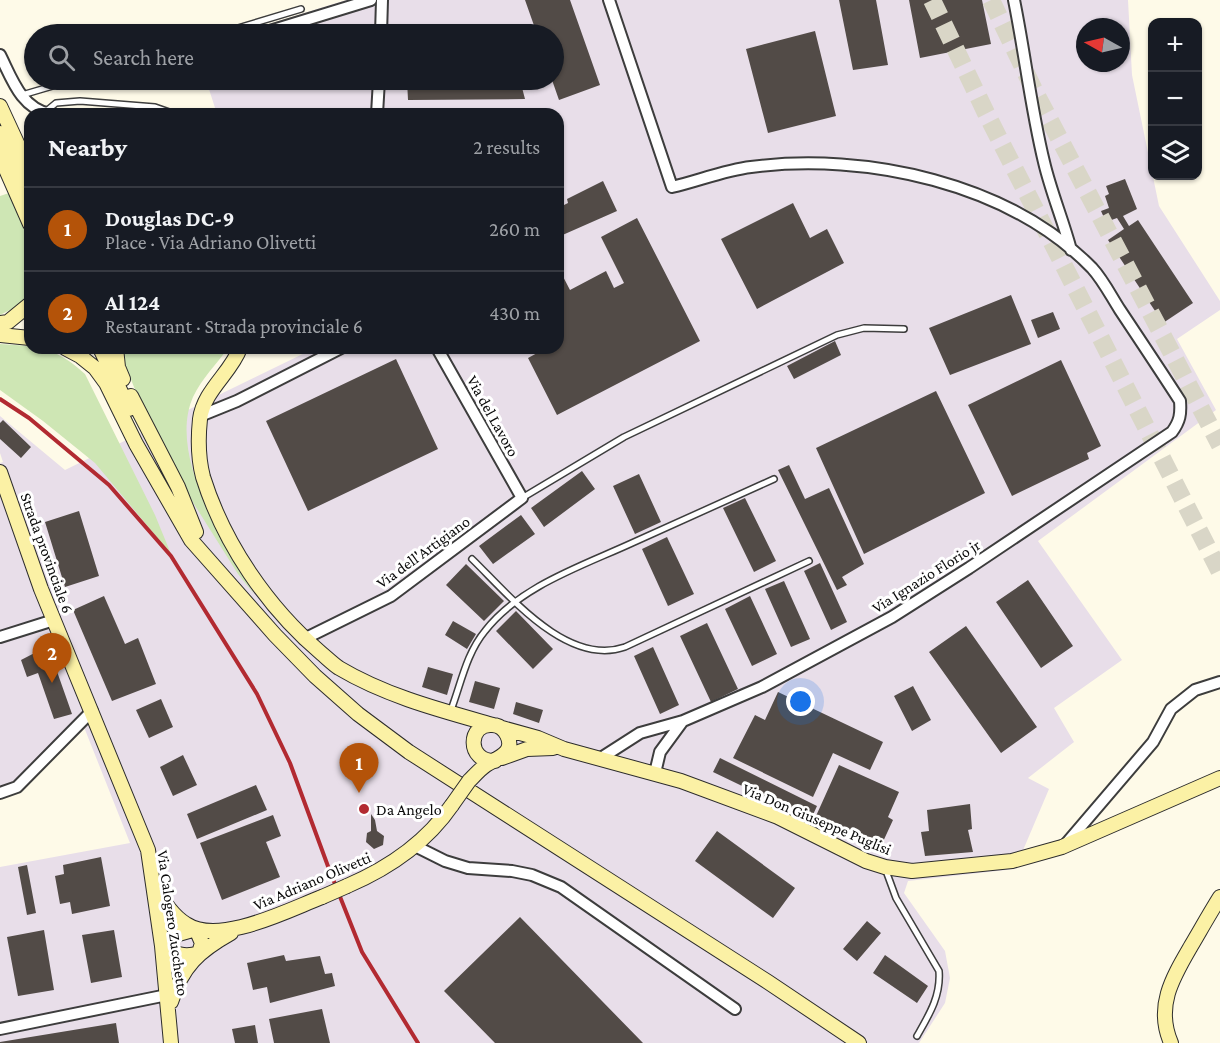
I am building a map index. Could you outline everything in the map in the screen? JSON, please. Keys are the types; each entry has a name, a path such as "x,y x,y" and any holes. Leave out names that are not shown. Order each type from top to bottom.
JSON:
{"main road":[{"path":"0,106 24,158"},
{"path":"0,133 24,184"},
{"path":"0,156 24,210"},
{"path":"0,323 8,322 24,309"},
{"path":"0,335 24,337"},
{"path":"76,354 95,368 106,383 136,444 191,540 275,635 315,676 358,714 400,746 859,1043"},
{"path":"103,354 144,440 218,568"},
{"path":"116,354 117,367 178,487 196,532"},
{"path":"238,354 208,395 201,416 198,450 203,476 221,521 246,567 279,611 304,639 336,666 385,691 498,726 509,738 506,754 498,759 483,759 464,724 450,712"},
{"name":"Strada provinciale 6","path":"0,472 54,620 92,711"},
{"name":"Via Calogero Zucchetto","path":"92,711 148,850 162,946 171,1043"},
{"path":"474,745 478,730 482,727 498,726"},
{"name":"Via Don Giuseppe Puglisi","path":"498,726 538,738 564,749"},
{"name":"Via Adriano Olivetti","path":"468,781 474,745"},
{"name":"Via Don Giuseppe Puglisi","path":"498,759 527,749 541,747 564,749 601,758 681,781 778,817 844,851 885,867 912,871 1012,861 1062,847 1220,778"},
{"name":"Via Adriano Olivetti","path":"169,1010 176,986 187,966 199,953 238,929 374,875 431,832 468,781 485,765 498,759"},
{"path":"153,885 174,914 185,924 196,929 202,942 199,953 192,956 171,953 162,946"},
{"path":"1171,1043 1164,1013 1166,994 1174,974 1220,897"},
{"name":"Via Adriano Olivetti","path":"162,946 175,935 196,929 218,932 238,929"}],"street":[{"path":"293,24 371,0"},
{"path":"381,24 382,0"},
{"path":"609,0 672,187 749,167 800,163 850,165 907,173 960,189 1002,206 1038,225 1071,250"},
{"path":"1014,0 1032,109 1044,164 1071,250"},
{"path":"0,55 22,95 34,108"},
{"path":"377,108 378,90"},
{"name":"Via Ignazio Florio jr","path":"601,758 640,734 683,721 762,687 892,617 1172,432 1179,423 1181,412 1179,400 1093,270 1071,250"},
{"path":"201,416 237,401 329,354"},
{"name":"Via del Lavoro","path":"440,354 522,498"},
{"name":"Via dell'Artigiano","path":"304,639 391,596 522,498"},
{"path":"0,637 54,620"},
{"path":"1062,847 1093,814 1128,769 1153,742 1171,709 1195,690 1220,682"},
{"path":"0,793 17,787 92,711"},
{"path":"655,773 660,752 683,721"},
{"path":"415,846 445,861 468,868 512,871 532,875 561,887 735,1009"},
{"path":"0,1029 167,995"}],"lane":[{"path":"251,24 301,9"},
{"path":"22,95 39,90"},
{"path":"52,108 56,103 80,101 158,108"},
{"path":"522,498 624,436 837,335 864,328 904,329"},
{"path":"450,712 466,664 475,647 491,625 516,602 555,578 774,479"},
{"path":"472,559 544,627 574,644 591,650 615,651 809,561"},
{"path":"885,867 896,898 939,971 938,996 917,1036"}],"shaded area":[{"path":"346,0 1128,0 1129,18 1076,18 1076,72 1130,72 1130,38 1132,75 1148,153 1148,180 1154,180 1159,206 1220,301 1220,310 1177,339 1216,410 1038,541 1122,660 1054,708 1074,742 1028,778 1049,789 1015,869 908,881 904,893 945,951 950,978 945,1003 919,1043 0,1043 0,867 130,843 80,717 15,785 0,790 0,463 3,462 0,453 0,416 65,470 303,354 564,354 564,108 215,108 209,90 564,90 564,24 269,24"}],"green space":[{"path":"9,193 24,220 24,300 20,305 0,315 0,196"},
{"path":"0,344 24,346 24,354 57,354 85,374 155,515 171,554 95,463 0,390"},
{"path":"122,354 223,354 193,397 187,420 188,446 193,472 203,499 254,594 238,574 177,477 152,432"}],"building":[{"path":"525,0 570,0 600,85 559,100 556,90 564,90 564,24 533,24"},
{"path":"839,0 876,0 888,65 853,70"},
{"path":"909,0 982,0 991,44 920,58"},
{"path":"815,31 836,116 768,133 746,49"},
{"path":"408,90 523,90 525,99 408,100"},
{"path":"1125,179 1137,209 1123,216 1129,226 1138,220 1193,303 1163,323 1108,240 1124,229 1117,218 1106,222 1101,211 1109,208 1105,196 1109,194 1106,186"},
{"path":"603,181 617,211 564,234 564,205 568,203 567,199"},
{"path":"793,203 810,238 827,229 844,263 757,309 721,239"},
{"path":"637,218 700,341 557,415 528,358 535,354 564,354 564,278 570,290 606,271 614,288 624,283 601,237"},
{"path":"1011,295 1031,344 950,375 929,328"},
{"path":"1053,312 1060,329 1038,338 1031,320"},
{"path":"835,341 841,355 794,379 787,366"},
{"path":"396,359 438,449 308,511 266,421"},
{"path":"1061,360 1101,446 1087,453 1089,459 1012,496 968,405"},
{"path":"936,391 985,493 864,554 816,448"},
{"path":"3,420 31,447 21,458 0,439 0,423"},
{"path":"789,465 805,499 829,488 864,564 842,577 847,585 837,590 778,470"},
{"path":"582,471 595,489 544,527 531,508"},
{"path":"639,474 661,522 635,534 613,486"},
{"path":"745,498 776,561 754,572 723,508"},
{"path":"79,511 99,576 65,587 45,522"},
{"path":"521,515 535,534 493,564 479,546"},
{"path":"667,537 694,594 668,606 642,549"},
{"path":"820,563 847,622 831,630 804,571"},
{"path":"466,564 504,601 484,621 446,585"},
{"path":"1028,580 1073,646 1041,668 996,602"},
{"path":"784,581 810,639 791,647 765,589"},
{"path":"104,596 125,644 138,638 156,684 112,701 73,610"},
{"path":"750,596 777,654 752,666 725,609"},
{"path":"516,611 553,649 533,669 496,631"},
{"path":"453,621 476,634 467,649 445,635"},
{"path":"707,623 738,689 711,702 680,636"},
{"path":"966,626 1037,727 1001,753 929,652"},
{"path":"48,646 72,714 54,719 38,673 27,677 21,660"},
{"path":"653,647 679,705 660,714 634,656"},
{"path":"428,667 453,674 447,695 422,687"},
{"path":"475,681 500,688 494,709 469,702"},
{"path":"913,686 931,720 912,731 894,696"},
{"path":"778,692 883,742 870,770 833,753 813,797 733,758 755,715 765,720"},
{"path":"161,699 173,727 149,738 136,710"},
{"path":"516,702 543,710 539,723 513,714"},
{"path":"183,755 197,785 173,796 160,767"},
{"path":"720,758 817,806 811,819 713,772"},
{"path":"839,765 899,792 888,817 893,820 881,846 816,816"},
{"path":"256,785 267,810 197,839 187,814"},
{"path":"970,804 972,829 968,830 973,852 925,856 921,832 929,831 927,810"},
{"path":"371,814 377,831 384,836 383,845 374,849 366,842 367,833 371,831"},
{"path":"273,815 281,836 266,842 280,877 222,900 200,843"},
{"path":"717,831 795,888 773,918 695,861"},
{"path":"101,857 110,906 72,914 70,902 60,904 55,876 64,874 63,865"},
{"path":"27,865 36,913 27,915 18,867"},
{"path":"520,917 643,1043 495,1043 444,991"},
{"path":"867,921 881,933 857,961 843,949"},
{"path":"44,930 54,990 18,996 7,937"},
{"path":"114,930 122,977 91,983 82,935"},
{"path":"284,955 286,961 320,956 325,974 332,973 335,986 270,1003 267,987 253,990 247,963"},
{"path":"885,955 928,986 917,1003 873,973"},
{"path":"322,1009 330,1043 274,1043 269,1019"},
{"path":"116,1023 119,1043 0,1043 0,1042"},
{"path":"255,1025 258,1043 235,1043 232,1029"}],"tunnel":[{"path":"932,0 986,113 1220,572"},
{"path":"991,0 1036,94 1220,445"}],"railway":[{"path":"0,399 29,418 109,485 171,556 257,694 290,763 362,952 418,1043"}],"place":[{"name":"Al 124","path":"52,683"},
{"name":"Douglas DC-9","path":"359,793"},
{"name":"Da Angelo","path":"364,809"}]}
